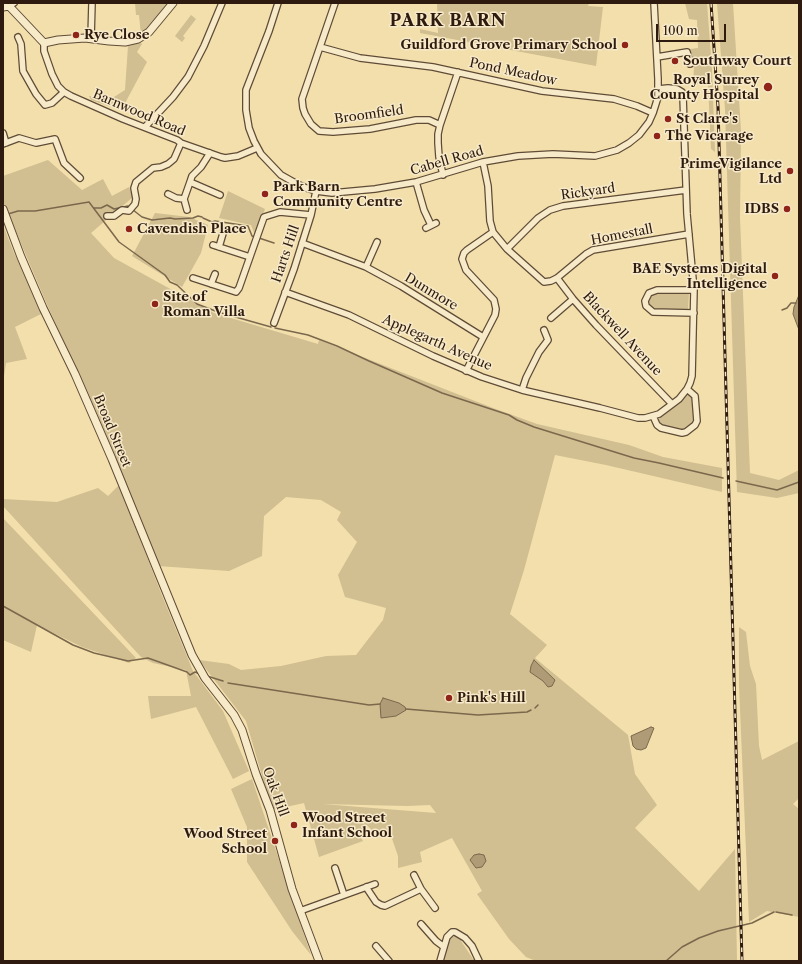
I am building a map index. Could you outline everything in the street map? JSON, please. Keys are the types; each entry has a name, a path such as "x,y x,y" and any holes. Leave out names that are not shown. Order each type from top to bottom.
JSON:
{"street":[{"path":"91,38 92,3"},
{"path":"44,43 58,40 91,38 117,42 138,39 149,32 173,3"},
{"path":"145,127 188,77 204,46 222,3"},
{"name":"Cabell Road","path":"278,3 269,31 248,83 246,93 247,121 257,148 266,160 281,175 297,184 316,191 332,193 353,192 416,182 483,162 507,157 531,154 586,157 604,155 629,143 639,135 649,122 658,96 654,3"},
{"name":"Broomfield","path":"335,3 302,99 305,114 311,124 319,131 333,132 370,129 416,120 429,120 440,125"},
{"path":"9,5 44,43 44,51 52,74 58,86 64,92 52,102 45,105 36,94 23,71 21,44 18,37"},
{"name":"Pond Meadow","path":"320,46 360,58 426,66 542,91 614,99 653,113"},
{"path":"657,57 687,52 690,64"},
{"path":"443,175 438,143 440,125 458,72"},
{"path":"653,416 657,425 661,428 682,433 686,432 695,425 697,421 695,396 688,389 692,376 694,290 686,190 683,94 677,89 658,89"},
{"name":"Barnwood Road","path":"64,92 181,143 225,158 257,148"},
{"path":"3,133 4,144 19,138 36,143 55,139 64,163 80,178"},
{"path":"107,216 114,216 122,210 129,211 135,204 136,199 134,188 136,182 153,168 168,164 174,159 181,143"},
{"path":"187,210 184,199 192,176 201,167 210,153"},
{"path":"483,162 488,186 490,221 493,232 507,249 544,282 557,278"},
{"path":"190,182 220,195"},
{"path":"416,182 424,210 431,226"},
{"name":"Rickyard","path":"507,249 538,218 550,210 563,206 686,190"},
{"name":"Harts Hill","path":"274,323 311,215 316,191"},
{"path":"168,194 176,198 184,199"},
{"path":"193,278 236,292 239,288 264,217 280,212 311,215"},
{"name":"Broad Street","path":"4,213 43,308 75,374 112,459 159,576 197,663"},
{"path":"224,230 216,246 250,257"},
{"path":"466,371 495,315 496,304 466,270 462,259 467,250 493,232"},
{"name":"Homestall","path":"557,278 593,250 689,234"},
{"path":"366,268 378,240"},
{"name":"Dunmore","path":"302,243 366,268 400,286 483,337"},
{"path":"211,284 215,274"},
{"name":"Blackwell Avenue","path":"557,278 596,325 672,404"},
{"path":"694,290 657,290 649,294 645,301 646,306 653,312 694,312"},
{"name":"Applegarth Avenue","path":"285,292 349,316 466,371 522,390 638,418 660,414 679,399 688,389"},
{"path":"551,318 573,299"},
{"path":"522,390 526,378 539,352 551,341 544,330"},
{"name":"Oak Hill","path":"197,663 204,675 234,715 242,730 256,774 270,810 286,870 319,961"},
{"path":"335,868 344,895"},
{"path":"414,875 421,889 435,908"},
{"path":"300,910 375,884"},
{"path":"366,888 376,902 385,906 421,889"},
{"path":"421,924 436,941 444,947"},
{"path":"440,961 447,937 455,932 465,938 472,946 478,961"},
{"path":"376,946 389,961"}],"shaded area":[{"path":"135,3 168,3 141,35 139,15 136,15"},
{"path":"437,3 589,3 588,6 603,7 596,66 420,33 420,29 438,33"},
{"path":"685,3 707,3 712,70 715,152 711,149 708,84 693,84 694,68 690,49 698,48 697,20 689,19"},
{"path":"717,3 733,3 741,131 740,218 750,473 779,480 799,470 799,493 777,498 737,492 725,109"},
{"path":"191,15 196,19 183,36 185,38 182,42 175,36"},
{"path":"140,42 142,44 137,52 147,62 124,105 111,107 91,100 89,96 114,97 125,90 128,46"},
{"path":"48,160 82,190 103,179 112,196 129,187 133,197 91,233 114,258 214,313 318,344 319,340 537,424 629,445 663,457 722,468 722,492 606,465 555,455 524,570 510,614 547,645 535,658 628,735 635,774 657,805 635,828 699,891 735,849 737,961 536,961 526,957 509,939 477,894 482,891 452,838 420,852 422,862 398,868 398,856 390,833 374,833 367,825 358,833 363,841 319,857 304,803 272,810 246,721 199,660 229,664 241,670 281,666 326,656 356,655 383,620 386,608 345,597 338,575 357,542 337,520 341,512 321,500 286,497 264,516 262,556 229,571 158,566 111,447 45,300 3,201 3,176","holes":["322,804 407,806 430,805 436,813"]},
{"path":"228,191 265,209 255,235 251,225 219,218"},
{"path":"155,213 189,217 208,225 201,253 182,287 132,256"},
{"path":"3,225 14,253 43,313 15,327 27,359 6,363 3,383"},
{"path":"656,292 689,292 688,310 656,310 650,307 647,300 649,295"},
{"path":"799,295 799,330 793,314"},
{"path":"687,394 693,396 694,423 683,431 660,424 658,420 659,418"},
{"path":"119,485 193,671 223,711 249,771 233,779 196,707 151,719 148,696 191,696 186,670 153,663 141,657 3,506 3,499 57,502 98,488 108,496"},
{"path":"3,518 136,658 129,663 82,647 37,625 31,652 3,640"},
{"path":"739,627 746,632 750,666 756,684 759,746 762,760 799,741 799,798 793,804 799,809 799,917 767,911 749,922 739,685"},
{"path":"534,660 555,680 552,686 548,687 543,681 530,672"},
{"path":"383,698 399,703 405,707 406,710 396,716 381,718 380,704"},
{"path":"651,727 654,728 646,748 641,750 636,749 633,746 631,736"},
{"path":"252,779 311,955 292,931 247,862 247,827 231,789"},
{"path":"474,855 484,855 486,861 482,867 476,868 470,860"},
{"path":"454,935 462,939 461,941 476,961 441,961 448,940"}],"waterway":[{"path":"8,214 18,211 35,211 89,202 119,242 165,275 170,282 177,285 197,304 218,312 271,327"},
{"path":"94,208 101,208 107,205 114,209 128,206 142,217 152,220 193,218 198,216 202,217"},
{"path":"203,218 212,222 215,221 248,226 252,236 255,237"},
{"path":"259,238 274,243"},
{"path":"782,310 787,308 791,303 796,303"},
{"path":"275,328 308,335 337,346 442,393 509,415 534,427 634,458 723,478"},
{"path":"736,481 777,490 799,482"},
{"path":"3,606 73,645 94,653 128,661 148,658 187,672 190,675 195,672 200,674"},
{"path":"207,676 223,681"},
{"path":"228,683 369,705 380,704"},
{"path":"535,708 538,705"},
{"path":"406,709 478,715 527,712 531,710"},
{"path":"666,961 682,947 699,938 718,931 752,923 774,912"},
{"path":"776,912 792,915"}],"railway":[{"path":"711,3 718,107 742,961"}],"place":[{"name":"Rye Close","path":"76,35"},
{"name":"Guildford Grove Primary School","path":"625,45"},
{"name":"Southway Court","path":"675,61"},
{"name":"Royal Surrey County Hospital","path":"768,87"},
{"name":"St Clare's","path":"668,119"},
{"name":"The Vicarage","path":"657,136"},
{"name":"PrimeVigilance Ltd","path":"790,171"},
{"name":"Park Barn Community Centre","path":"265,194"},
{"name":"IDBS","path":"787,209"},
{"name":"Cavendish Place","path":"129,229"},
{"name":"BAE Systems Digital Intelligence","path":"775,276"},
{"name":"Site of Roman Villa","path":"155,304"},
{"name":"Pink's Hill","path":"449,698"},
{"name":"Wood Street Infant School","path":"294,825"},
{"name":"Wood Street School","path":"275,841"}],"district":[{"name":"PARK BARN","path":"448,21"}]}
